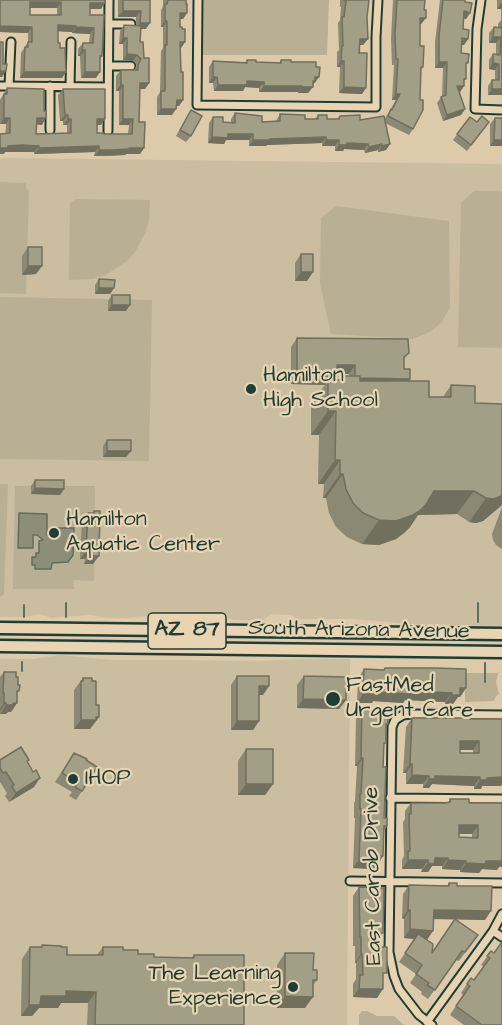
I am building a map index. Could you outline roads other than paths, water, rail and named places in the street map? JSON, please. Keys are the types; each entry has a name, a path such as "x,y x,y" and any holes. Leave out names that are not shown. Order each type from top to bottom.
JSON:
{"main road":[{"name":"South Arizona Avenue","path":"0,628 502,634"},
{"name":"South Arizona Avenue","path":"0,646 502,652"}],"street":[{"path":"108,131 109,0"},
{"path":"198,0 197,105 376,107 378,0"},
{"path":"482,0 477,29 475,109 502,110"},
{"path":"109,24 131,24"},
{"path":"9,86 11,42"},
{"path":"70,86 71,42"},
{"path":"109,66 131,66"},
{"path":"0,86 108,87"},
{"path":"50,86 50,130"},
{"name":"East Carob Drive","path":"429,1023 406,999 394,976 389,952 392,727 395,720 403,715 412,714 502,715"},
{"path":"390,798 502,799"},
{"path":"350,881 502,883"},
{"path":"429,1023 502,915"},
{"path":"493,931 502,937"}],"waterway":[{"path":"66,603 66,617"},
{"path":"478,603 478,622"},
{"path":"24,605 24,617"},
{"path":"22,662 22,671"},
{"path":"485,663 485,682"}],"place":[{"name":"Hamilton High School","path":"251,389"},
{"name":"Hamilton Aquatic Center","path":"54,533"},
{"name":"FastMed Urgent Care","path":"333,699"},
{"name":"IHOP","path":"73,779"},
{"name":"The Learning Experience","path":"293,987"}]}
